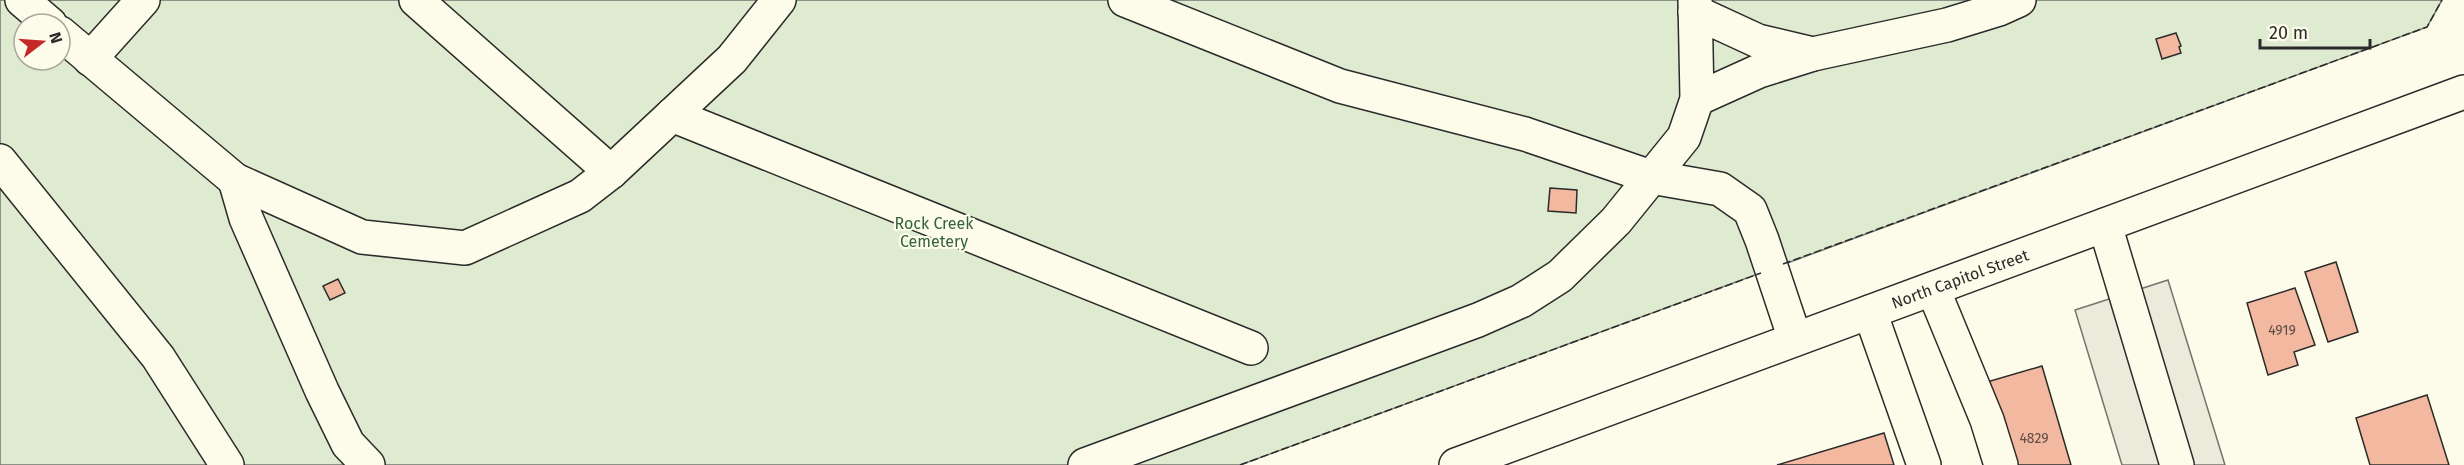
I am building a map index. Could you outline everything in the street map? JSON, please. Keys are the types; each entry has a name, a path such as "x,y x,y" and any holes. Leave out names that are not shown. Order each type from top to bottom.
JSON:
{"main road":[{"path":"22,0 36,12"},
{"path":"90,59 143,0"},
{"path":"416,0 611,172"},
{"path":"72,43 235,180 362,237 465,248 580,196 611,172 732,59 779,0"},
{"path":"1125,0 1340,86 1525,134 1651,177 1720,189 1750,210 1795,339"},
{"path":"1697,99 1759,72 1813,54 1947,25 1999,9 2019,0"},
{"path":"1085,465 1478,320 1521,301 1560,276 1616,221 1684,137 1697,99 1695,6"},
{"path":"1695,6 1758,41 1813,54"},
{"name":"North Capitol Street","path":"1456,465 2464,92"},
{"path":"672,115 1251,348"},
{"path":"0,161 158,357 227,465"},
{"path":"235,180 246,218 322,391 348,444 368,465"},
{"path":"2105,225 2177,465"},
{"path":"1933,289 1987,420 2001,465"},
{"path":"1870,312 1924,465"}],"green space":[{"name":"Rock Creek Cemetery","path":"0,0 2442,0 2427,27 1240,465 0,465"}],"shaded area":[{"path":"2168,280 2225,465 2122,465 2075,310"}],"building":[{"path":"2176,33 2181,53 2162,59 2156,39"},
{"path":"1550,188 1577,190 1576,213 1548,211"},
{"path":"2336,262 2358,332 2328,342 2305,272"},
{"path":"338,279 345,293 330,300 323,286"},
{"path":"2295,288 2315,345 2294,352 2298,365 2268,375 2247,303"},
{"path":"2042,366 2071,465 2012,465 1987,382"},
{"path":"2427,395 2449,465 2370,465 2356,418"},
{"path":"1884,433 1894,465 1777,465"}],"fence":[{"path":"1783,264 2427,27 2442,0"},
{"path":"1240,465 1761,273"}]}
